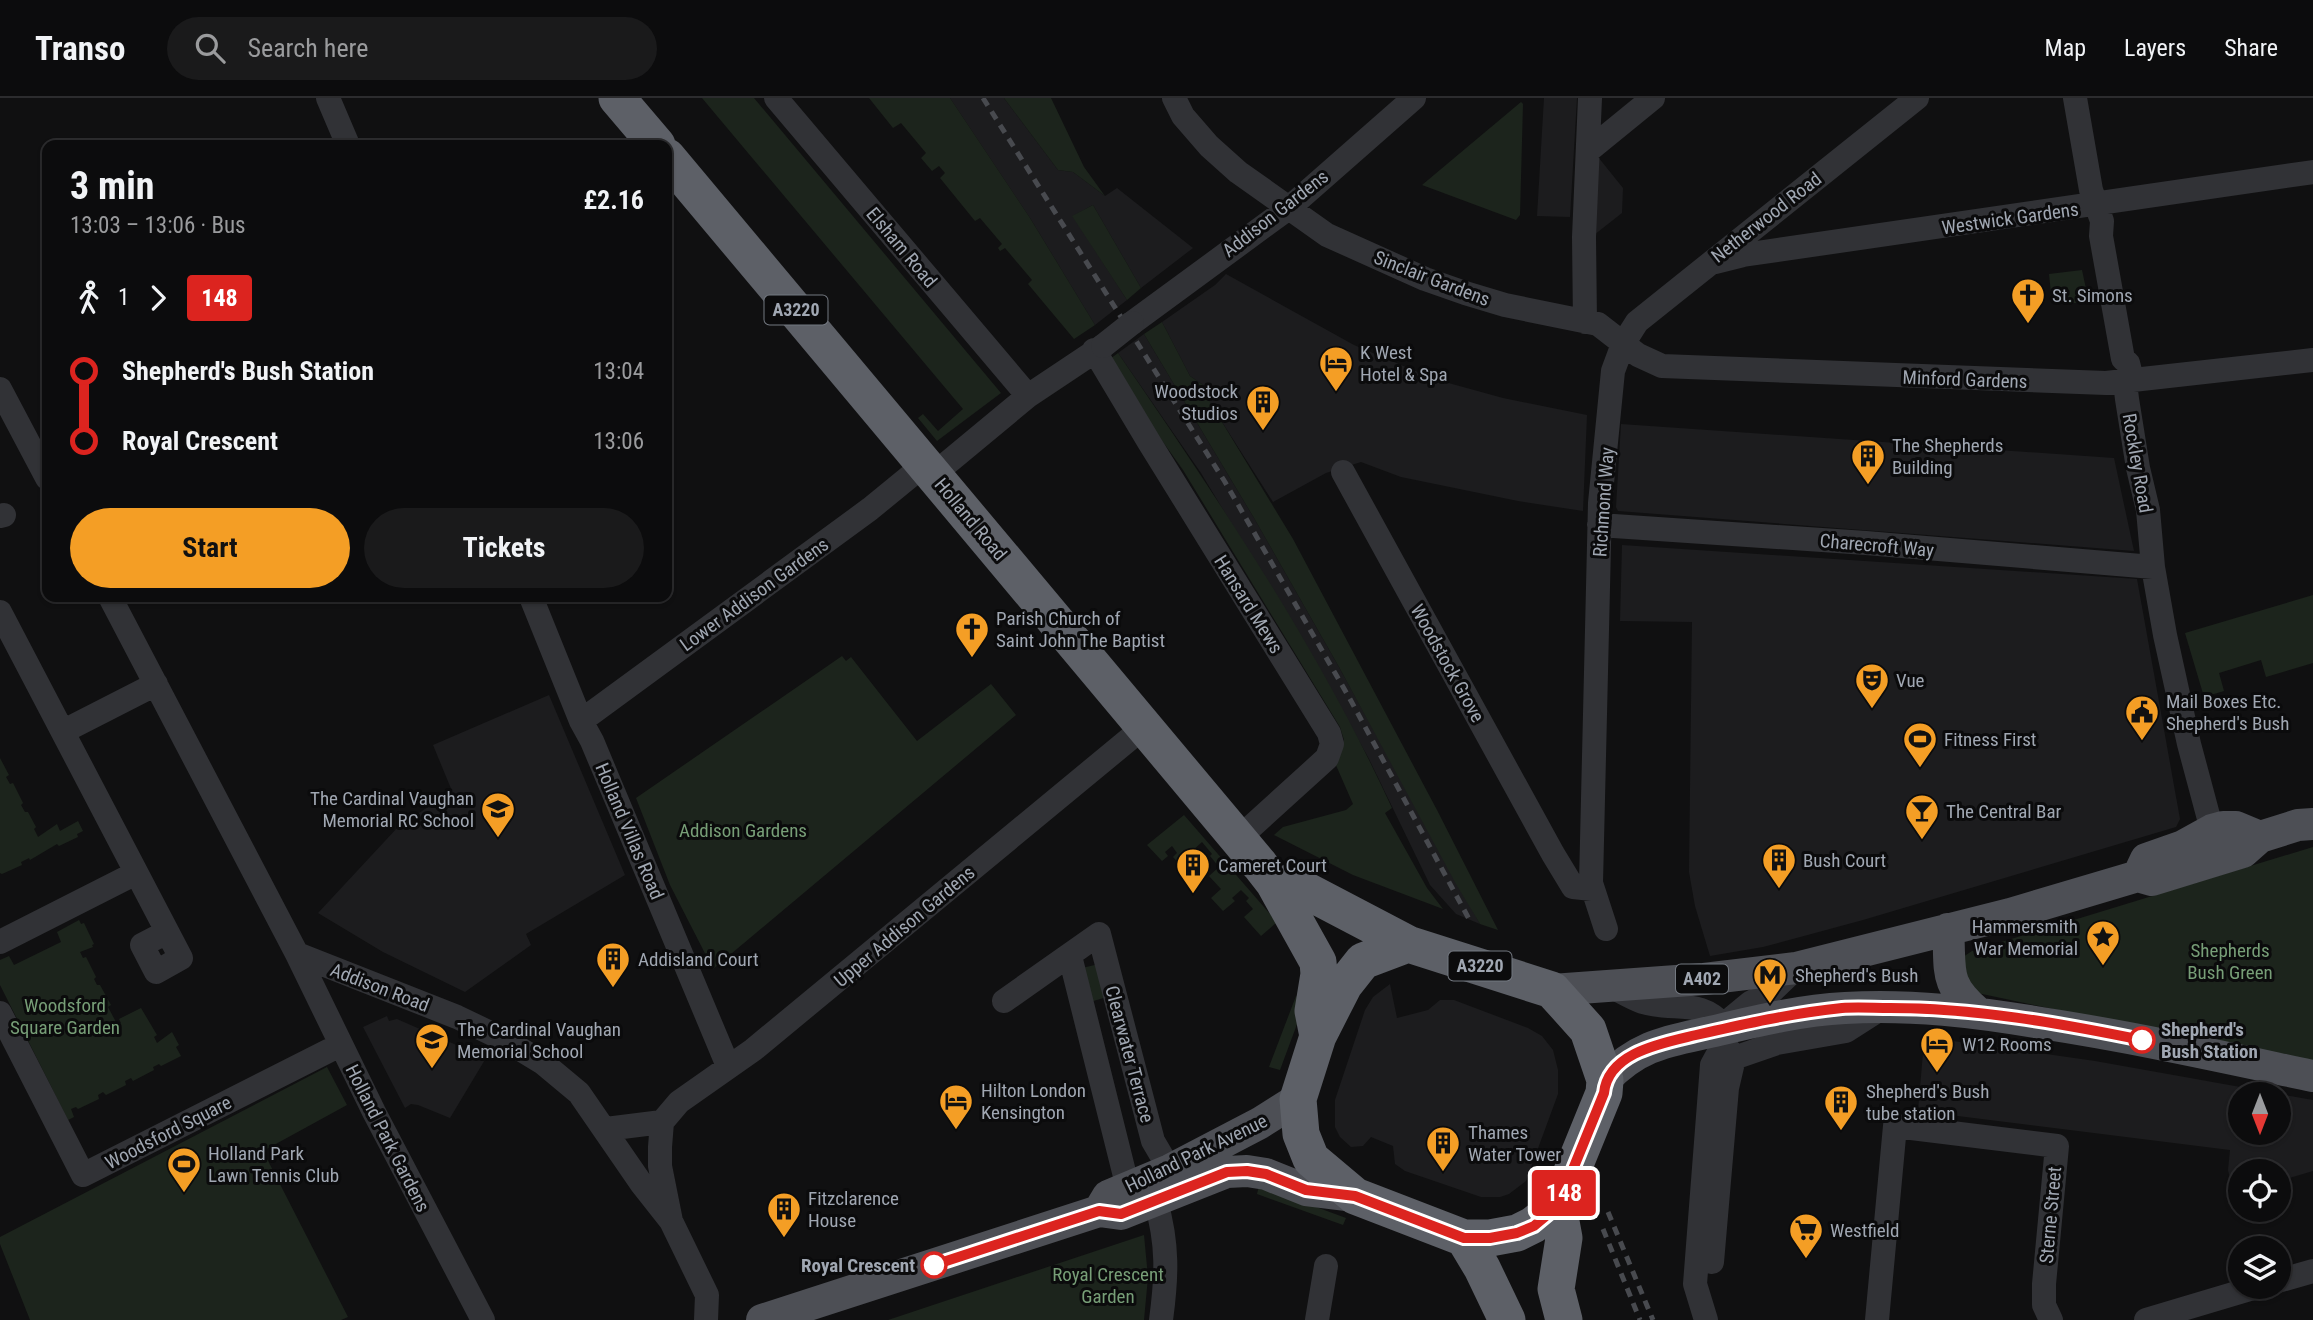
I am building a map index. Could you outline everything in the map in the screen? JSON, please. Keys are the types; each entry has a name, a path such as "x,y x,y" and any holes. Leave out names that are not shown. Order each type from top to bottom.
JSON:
{"highway":[{"path":"617,98 653,140"},
{"name":"Holland Road","path":"672,163 1274,883 1318,962 1319,974 1313,1011 1318,1037"},
{"name":"A3220","path":"1274,883 1305,890 1408,944 1552,990"},
{"name":"A3220","path":"1408,944 1360,964 1344,985 1318,1037 1298,1100 1301,1134 1311,1159 1355,1196 1464,1238 1490,1238 1517,1233 1534,1226 1558,1206 1604,1093 1605,1080"},
{"path":"1552,990 1588,1030 1605,1080"},
{"path":"1558,1206 1564,1238 1556,1289 1564,1320"},
{"path":"1464,1238 1507,1320"}],"main road":[{"name":"A402","path":"1552,990 1607,984 1694,980 1796,968 2027,909 2138,876 2152,880 2244,852 2260,837 2298,825 2311,813"},
{"path":"2138,876 2146,859 2183,846 2213,830 2236,827 2260,837"},
{"path":"1948,929 1951,982 1959,995 1977,1012"},
{"path":"1605,1080 1637,1052 1660,1044 1728,1043 1844,1008 1977,1012 2115,1035 2313,1076"},
{"name":"Holland Park Avenue","path":"1142,1195 1170,1170 1260,1124 1298,1100"},
{"name":"Holland Park Avenue","path":"762,1320 1099,1211 1108,1196 1142,1195 1227,1172 1247,1171 1266,1174 1306,1190 1355,1196"}],"street":[{"path":"328,98 346,140"},
{"name":"Elsham Road","path":"776,98 1028,396"},
{"name":"Sinclair Gardens","path":"1174,98 1183,116 1209,146 1238,172 1327,235 1425,279 1505,305 1585,322"},
{"name":"Addison Gardens","path":"1132,323 1290,207 1414,98"},
{"path":"1590,98 1585,225 1585,322 1607,329 1623,344"},
{"path":"1588,150 1653,98"},
{"name":"Netherwood Road","path":"1623,344 1637,322 1707,263 1917,98"},
{"name":"Rockley Road","path":"2075,98 2096,205 2102,221 2101,236 2123,359 2128,363 2130,371 2125,382 2138,468 2149,516 2152,556 2165,635 2189,744 2213,830"},
{"name":"Westwick Gardens","path":"1707,263 1743,255 2313,172"},
{"name":"Lower Addison Gardens","path":"581,721 870,509 930,469 1132,323"},
{"name":"Minford Gardens","path":"1623,344 1652,363 1662,366 1993,380 2125,382 2313,360"},
{"name":"Richmond Way","path":"1606,929 1592,889 1600,525 1614,371 1623,344"},
{"name":"Hansard Mews","path":"1099,348 1149,442 1329,733 1332,744 1328,758 1238,838"},
{"path":"0,389 42,469"},
{"name":"Woodstock Grove","path":"1343,472 1553,854 1573,887 1592,889"},
{"name":"Charecroft Way","path":"1600,525 1874,544 2152,556"},
{"path":"113,602 297,954"},
{"name":"Holland Villas Road","path":"533,602 728,1066"},
{"path":"0,612 167,932"},
{"path":"64,731 156,684"},
{"name":"Upper Addison Gardens","path":"663,1122 679,1102 753,1050 1144,727"},
{"path":"1553,854 1576,859 1583,857 1593,848"},
{"path":"0,942 136,873"},
{"name":"Clearwater Terrace","path":"1070,956 1098,934 1153,1141 1170,1170"},
{"name":"Holland Park Gardens","path":"297,954 340,1045 482,1320"},
{"name":"Addison Road","path":"297,954 457,1017 507,1041 543,1063 579,1093 641,1183 671,1221 707,1295 706,1320"},
{"path":"1004,1001 1070,956 1142,1195 1164,1232 1167,1256 1161,1320"},
{"path":"1703,1311 1695,1284 1712,1065 1728,1043 1741,1009 1771,992 1796,968"},
{"path":"1607,984 1644,1002 1698,1008 1718,1018 1728,1043"},
{"name":"Woodsford Square","path":"0,1013 83,1175 340,1045"},
{"path":"606,1129 663,1122 660,1166 671,1221"},
{"name":"Sterne Street","path":"1877,1320 1895,1126 2057,1146 2044,1283 2044,1305 2051,1320"},
{"path":"1317,1320 1326,1266"},
{"path":"2291,1277 2313,1271"},
{"path":"2146,1320 2175,1316 2228,1297"}],"shaded area":[{"path":"950,98 1004,98 1058,170 1073,172 1105,196 1117,188 1193,248 1141,288 1093,205 1073,216 1127,300 1095,325 1030,218"},
{"path":"1544,98 1577,98 1570,217 1537,216"},
{"path":"1598,157 1623,188 1622,213 1594,235"},
{"path":"1226,274 1354,345 1434,379 1503,398 1587,415 1583,511 1518,501 1401,477 1361,462 1326,473 1273,502 1201,389 1203,385 1190,376 1162,322 1215,285"},
{"path":"1144,334 1339,667 1480,924 1456,914 1430,885 1369,759 1322,674 1201,473 1118,353"},
{"path":"1621,424 2114,458 2134,551 1618,511 1616,507"},
{"path":"1622,545 2137,579 2180,819 2176,827 1863,920 1763,947 1710,956 1695,906 1689,872 1692,622 1620,621"},
{"name":"The Cardinal Vaughan Memorial RC School","path":"549,695 625,875 526,934 531,945 465,992 383,952 318,913 398,827 452,791 433,745"},
{"path":"1390,984 1397,1018 1428,1010 1440,1000 1454,1000 1528,1028 1542,1036 1553,1050 1558,1070 1558,1094 1526,1181 1509,1194 1481,1197 1405,1171 1395,1164 1393,1146 1371,1137 1363,1146 1351,1147 1340,1137 1335,1127 1335,1100 1365,1010 1373,997"},
{"name":"The Cardinal Vaughan Memorial School","path":"387,1016 389,1021 397,1019 486,1058 450,1118 418,1105 411,1104 405,1108 363,1027"},
{"path":"1932,1038 2095,1061 2228,1085 2228,1145 2291,1145 2291,1096 2313,1100 2313,1171 2291,1177 2291,1159 2229,1159 2230,1150 1918,1111 1924,1041"}],"green space":[{"path":"702,98 754,98 1001,393 937,441 918,418 923,414 938,431 963,409"},
{"path":"869,98 950,98 1030,218 1095,325 1074,339 1028,284 1032,280 1005,248 1000,251 998,248 1002,244 980,218 975,221 940,178 945,173 939,166 932,171 921,158 926,153 901,123 893,128"},
{"path":"1004,98 1051,98 1084,167 1105,196 1073,172 1058,170"},
{"path":"1521,102 1520,215 1516,220 1422,185"},
{"path":"1093,205 1141,288 1127,300 1072,216"},
{"path":"2082,270 2089,303 2052,303 2049,274"},
{"path":"1162,322 1190,376 1203,385 1202,389 1293,539 1498,930 1480,924 1456,884 1339,667 1144,334"},
{"path":"1118,353 1193,463 1299,632 1363,748 1392,808 1385,813 1427,888 1443,909 1353,875 1274,835 1283,827 1346,810 1353,804 1335,763 1344,740 1340,727 1183,470 1106,362"},
{"path":"2313,595 2313,663 2266,677 2261,660 2219,673 2224,691 2204,697 2185,633"},
{"name":"Addison Gardens","path":"842,656 846,661 851,657 917,741 991,684 1016,715 713,969 670,885 636,798"},
{"path":"0,758 9,775 6,777 10,784 13,783 23,803 21,805 36,827 34,829 38,837 57,824 60,831 78,821 83,831 77,834 78,837 59,846 57,844 2,874 0,873"},
{"path":"1184,815 1277,922 1261,936 1244,917 1253,909 1246,901 1249,898 1241,890 1232,898 1235,901 1223,911 1211,898 1221,889 1209,876 1219,867 1202,842 1192,851 1196,856 1183,868 1173,857 1177,853 1172,846 1165,852 1168,856 1162,861 1147,845"},
{"name":"Shepherds Bush Green","path":"2313,847 2313,1064 1968,991 1963,957 1972,951"},
{"name":"Woodsford Square Garden","path":"79,920 81,924 84,923 94,944 93,947 80,952 83,958 86,957 97,985 100,985 111,1005 108,1007 117,1024 121,1023 119,1019 141,1008 157,1035 154,1037 157,1043 172,1032 181,1056 153,1067 154,1070 133,1081 131,1078 125,1081 126,1085 106,1095 103,1092 98,1095 99,1099 78,1109 71,1109 74,1117 68,1120 0,985 0,960 9,956 14,965 61,942 57,932"},
{"path":"1099,964 1107,997 1090,1002 1082,968"},
{"path":"1296,996 1306,1000 1280,1070 1269,1067"},
{"name":"Holland Park Lawn Tennis Club","path":"327,1067 347,1105 263,1151 348,1317 341,1320 30,1320 0,1244 0,1237"},
{"path":"1259,1186 1346,1218 1343,1225 1257,1194"},
{"name":"Royal Crescent Garden","path":"1144,1235 1148,1277 1144,1320 888,1320"}],"railway":[{"path":"983,98 1225,482 1350,699 1469,919"},
{"path":"1608,1212 1653,1320"},
{"path":"1603,1229 1640,1320"}],"bus line":[{"name":"148","path":"934,1265 1099,1211 1121,1214 1227,1172 1266,1174 1306,1190 1355,1196 1464,1238 1490,1238 1517,1233 1534,1226 1558,1206 1604,1093 1605,1080 1619,1065 1637,1052 1660,1044 1774,1018 1844,1008 1920,1008 1977,1012 2142,1040"}],"place":[{"name":"St. Simons","path":"2028,325"},
{"name":"K West Hotel & Spa","path":"1336,393"},
{"name":"Woodstock Studios","path":"1263,432"},
{"name":"The Shepherds Building","path":"1868,486"},
{"name":"Parish Church of Saint John The Baptist","path":"972,659"},
{"name":"Vue","path":"1872,710"},
{"name":"Mail Boxes Etc. Shepherd's Bush","path":"2142,742"},
{"name":"Fitness First","path":"1920,769"},
{"name":"The Cardinal Vaughan Memorial RC School","path":"498,839"},
{"name":"The Central Bar","path":"1922,841"},
{"name":"Bush Court","path":"1779,890"},
{"name":"Cameret Court","path":"1193,895"},
{"name":"Hammersmith War Memorial","path":"2103,967"},
{"name":"Addisland Court","path":"613,989"},
{"name":"Shepherd's Bush","path":"1770,1005"},
{"name":"Shepherd's Bush Station","path":"2142,1040"},
{"name":"The Cardinal Vaughan Memorial School","path":"432,1070"},
{"name":"W12 Rooms","path":"1937,1074"},
{"name":"Hilton London Kensington","path":"956,1131"},
{"name":"Shepherd's Bush tube station","path":"1841,1132"},
{"name":"Thames Water Tower","path":"1443,1173"},
{"name":"Holland Park Lawn Tennis Club","path":"184,1194"},
{"name":"Fitzclarence House","path":"784,1239"},
{"name":"Westfield","path":"1806,1260"},
{"name":"Royal Crescent","path":"934,1265"}]}
